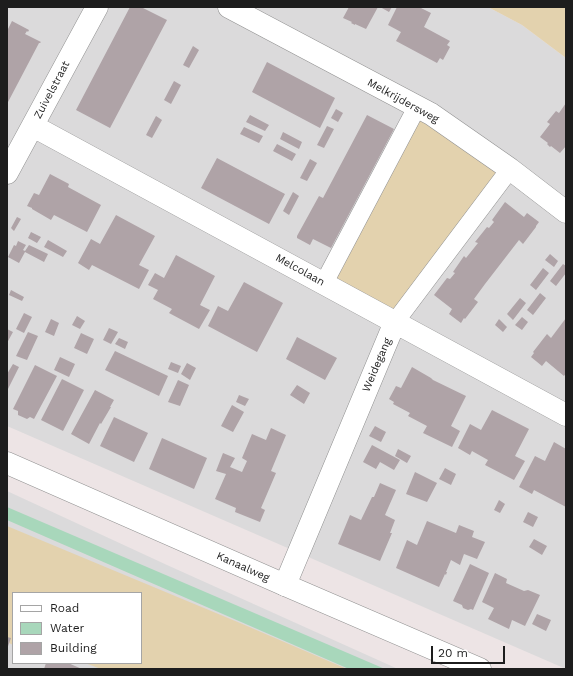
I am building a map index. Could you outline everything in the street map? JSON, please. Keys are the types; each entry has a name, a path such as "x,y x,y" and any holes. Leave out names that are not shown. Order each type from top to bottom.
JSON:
{"street":[{"name":"Zuivelstraat","path":"7,174 97,7"},
{"name":"Melkrijdersweg","path":"229,7 431,114 510,169 566,212"},
{"path":"324,284 417,107"},
{"name":"Melcolaan","path":"33,126 566,415"},
{"name":"Weidegang","path":"285,585 395,322 510,169"},
{"name":"Kanaalweg","path":"7,463 480,669"}],"shaded area":[{"path":"7,7 488,7 522,25 566,58 566,669 7,426"},
{"path":"488,7 566,7 566,58 522,25"},
{"path":"415,116 500,169 398,311 330,277"},
{"path":"7,491 167,565 398,669 7,669"},
{"path":"7,526 347,669 101,669 88,664 142,664 142,592 12,592 12,644 7,642"}],"water":[{"path":"7,507 385,669 349,669 7,520"}],"building":[{"path":"130,7 141,7 167,20 110,128 76,110"},
{"path":"349,7 378,7 366,29 343,18"},
{"path":"380,7 392,7 389,12"},
{"path":"397,7 419,7 431,13 424,27 450,41 447,45 450,47 443,60 440,58 437,63 396,41 401,32 388,25"},
{"path":"12,21 29,30 25,34 41,42 39,43 7,104 7,31"},
{"path":"193,46 199,50 189,68 183,65"},
{"path":"267,62 335,98 320,128 252,92"},
{"path":"174,81 181,85 171,104 164,100"},
{"path":"566,103 566,146 560,153 551,146 550,147 547,144 548,143 540,137 550,124 547,122 556,111 559,113"},
{"path":"336,109 343,113 338,122 331,118"},
{"path":"250,115 269,125 265,131 246,122"},
{"path":"367,115 394,129 331,248 313,239 310,245 297,238 297,236 319,196 323,198"},
{"path":"156,116 162,120 152,138 146,135"},
{"path":"327,126 334,129 324,148 317,145"},
{"path":"244,127 263,136 259,143 240,134"},
{"path":"283,132 302,142 299,149 280,139"},
{"path":"277,144 296,154 292,161 273,151"},
{"path":"217,158 285,194 269,224 201,188"},
{"path":"310,159 317,163 307,181 300,178"},
{"path":"50,174 69,184 68,187 101,205 87,232 54,215 51,220 27,206 34,193 39,195"},
{"path":"293,192 299,196 289,215 283,211"},
{"path":"505,202 524,217 527,213 539,222 523,244 519,240 485,284 474,299 478,302 461,323 449,314 452,309 434,295 447,278 450,279 455,273 453,272 464,256 466,258 478,243 475,242 487,227 489,228 494,222 492,220"},
{"path":"116,215 155,236 139,265 149,270 139,289 92,265 89,270 78,263 91,239 100,244"},
{"path":"17,217 21,219 14,231 11,228"},
{"path":"31,232 41,237 37,243 28,238"},
{"path":"48,240 67,251 63,257 44,247"},
{"path":"18,241 26,245 23,250 25,251 29,245 48,254 44,262 25,252 19,263 8,257 14,245 16,246"},
{"path":"550,254 558,261 554,267 545,260"},
{"path":"176,255 215,276 200,305 210,310 199,329 169,313 172,309 153,299 158,290 148,285 155,273 164,278"},
{"path":"563,264 566,266 566,273 556,286 550,281"},
{"path":"543,268 549,273 536,290 530,285"},
{"path":"244,282 283,303 257,352 208,326 218,306 228,311"},
{"path":"11,290 24,297 22,301 9,295"},
{"path":"540,293 546,298 533,315 527,310"},
{"path":"520,298 526,303 513,320 507,314"},
{"path":"24,313 32,317 24,333 16,329"},
{"path":"77,316 85,321 80,329 72,325"},
{"path":"522,317 528,322 522,330 515,325"},
{"path":"566,318 566,373 564,376 546,361 542,366 531,357 534,353 533,352 547,334 551,338"},
{"path":"51,319 59,323 54,336 45,332"},
{"path":"499,319 507,327 503,332 495,325"},
{"path":"109,328 118,332 111,344 103,340"},
{"path":"7,329 13,332 7,343"},
{"path":"28,332 38,336 27,360 16,356"},
{"path":"81,333 94,339 87,354 74,348"},
{"path":"297,337 337,358 325,380 286,359"},
{"path":"119,338 128,342 125,349 115,344"},
{"path":"115,351 168,376 159,396 105,370"},
{"path":"60,357 75,364 69,377 54,370"},
{"path":"171,362 181,366 178,373 168,369"},
{"path":"187,363 196,368 190,380 181,374"},
{"path":"13,364 19,367 7,391 7,374"},
{"path":"35,365 57,376 34,419 30,417 27,419 18,415 18,411 13,409"},
{"path":"412,367 433,380 466,396 451,426 460,431 452,447 423,433 427,426 408,416 410,413 393,404 394,402 389,399 396,386 401,388"},
{"path":"62,379 84,390 63,431 41,420"},
{"path":"178,380 189,385 180,406 168,402"},
{"path":"297,385 310,393 304,404 290,395"},
{"path":"95,390 114,400 89,444 71,434"},
{"path":"239,395 249,399 245,406 236,402"},
{"path":"232,405 244,412 233,432 221,426"},
{"path":"492,410 529,429 515,456 525,461 514,480 485,465 488,460 472,451 470,455 458,448 470,424 481,430"},
{"path":"114,417 148,433 134,462 100,446"},
{"path":"375,426 386,432 381,442 369,436"},
{"path":"271,428 286,435 271,471 276,473 261,508 265,510 260,522 235,512 236,508 215,499 226,474 216,471 223,453 235,458 230,467 242,472 247,461 242,458 252,434 266,440"},
{"path":"162,438 207,458 194,489 149,469"},
{"path":"554,442 566,449 566,507 534,490 532,494 519,487 535,456 545,461"},
{"path":"372,445 400,460 394,470 380,462 376,469 363,462"},
{"path":"398,449 411,456 407,463 395,456"},
{"path":"445,468 456,474 451,485 439,479"},
{"path":"415,472 437,483 427,502 406,494"},
{"path":"380,483 396,490 385,515 395,520 390,533 392,533 380,561 338,544 350,515 361,520"},
{"path":"499,500 505,504 500,513 494,510"},
{"path":"528,512 538,517 533,527 523,522"},
{"path":"427,521 456,533 459,525 474,531 472,537 485,542 477,559 464,554 460,565 451,560 446,575 445,574 439,587 396,568 407,540 417,545"},
{"path":"534,539 547,546 542,555 529,547"},
{"path":"470,564 489,573 473,610 463,608 462,605 453,601"},
{"path":"495,573 507,579 506,583 524,591 528,590 540,595 525,626 512,620 509,629 488,619 494,608 482,602"},
{"path":"537,614 551,620 546,631 532,624"},
{"path":"7,637 11,638 7,649"},
{"path":"46,664 70,664 82,669 44,669"}]}
